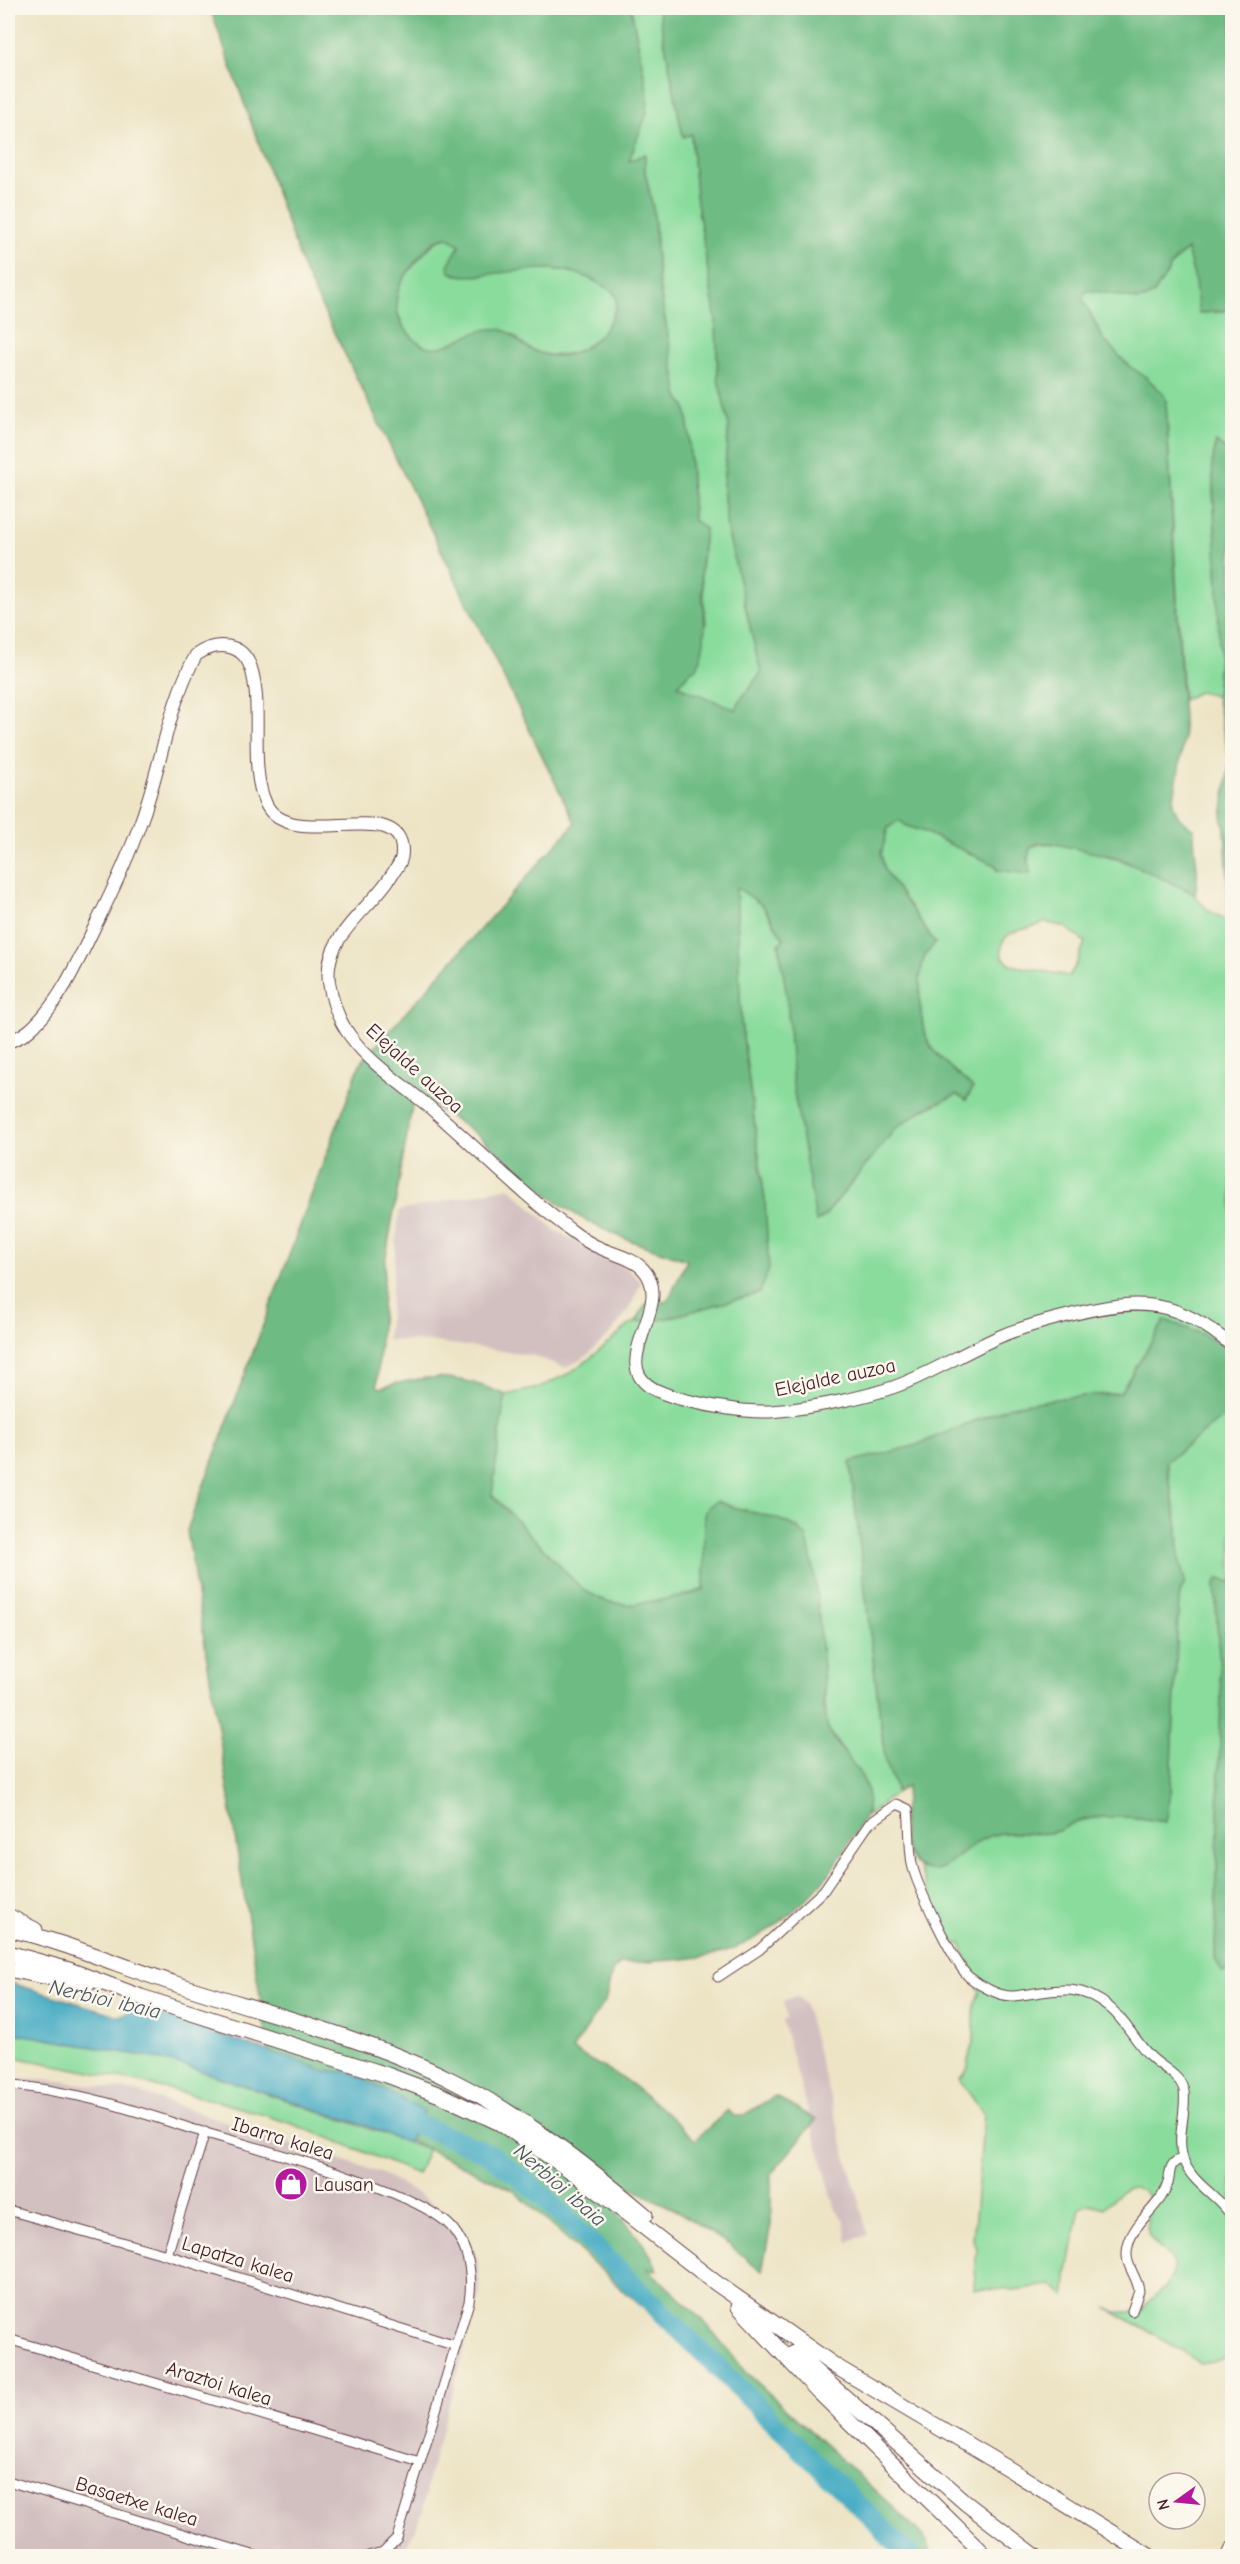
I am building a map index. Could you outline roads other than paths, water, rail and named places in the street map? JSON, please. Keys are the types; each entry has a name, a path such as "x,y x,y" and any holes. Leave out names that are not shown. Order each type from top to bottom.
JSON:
{"main road":[{"path":"8,1916 76,1948 148,1976 367,2046 449,2079 512,2113 588,2166 662,2230 716,2283 818,2391 986,2556"},
{"path":"8,1929 76,1948"},
{"path":"8,1953 69,1970 141,1997 387,2075 479,2113 518,2135 580,2177 716,2283 835,2366 1009,2469 1149,2556"},
{"path":"8,1969 141,1997"},
{"path":"716,2283 968,2504 1035,2556"}],"street":[{"name":"Elejalde auzoa","path":"8,1042 22,1036 35,1025 52,1004 85,948 141,823 161,746 196,655 207,647 232,646 244,656 252,675 260,780 268,808 289,825 377,824 388,828 398,836 402,849 401,861 382,890 338,938 330,953 327,969 331,994 351,1037 487,1161 562,1224 592,1245 641,1266 652,1285 654,1298 636,1351 636,1363 645,1383 654,1390 675,1397 756,1412 818,1404 866,1395 906,1383 1005,1334 1107,1305 1131,1302 1157,1305 1197,1320 1233,1346"},
{"path":"718,1977 759,1950 824,1890 869,1824 897,1804 908,1809 912,1863 919,1888 958,1962 968,1976 994,1992 1012,1996 1065,1988 1089,1995 1110,2008 1150,2057 1180,2081 1185,2089 1181,2142 1183,2159 1195,2180 1233,2217"},
{"name":"Ibarra kalea","path":"8,2084 81,2096 323,2169 418,2205 452,2228 464,2246 472,2282 469,2302 420,2462"},
{"path":"167,2255 205,2132"},
{"path":"1132,2311 1139,2291 1127,2263 1128,2247 1137,2228 1164,2194 1172,2164 1176,2160 1183,2159"},
{"name":"Lapatza kalea","path":"8,2210 167,2255 456,2346"},
{"name":"Araztoi kalea","path":"8,2339 420,2462"},
{"path":"368,2556 383,2552 397,2538 420,2462"},
{"name":"Basaetxe kalea","path":"8,2481 256,2556"},
{"path":"1228,2556 1233,2548"}],"water":[{"path":"8,1982 119,2016 140,2008 326,2071 350,2072 424,2111 407,2143 372,2128 155,2058 8,2032"}],"waterway":[{"name":"Nerbioi ibaia","path":"392,2114 488,2153 542,2195 910,2556"}],"place":[{"name":"Lausan","path":"291,2184"}]}
